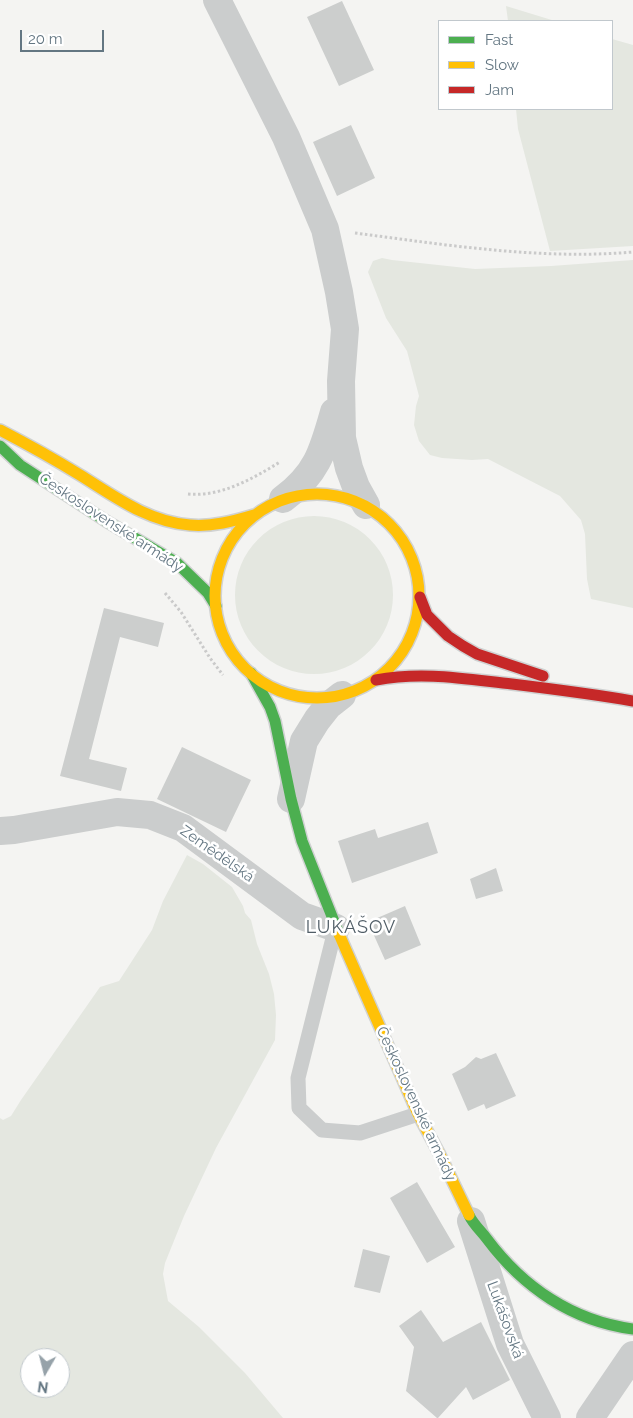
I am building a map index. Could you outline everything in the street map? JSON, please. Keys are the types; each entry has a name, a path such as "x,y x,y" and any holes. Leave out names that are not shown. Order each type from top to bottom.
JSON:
{"street":[{"path":"217,0 286,137 325,229 345,328 341,381 342,438 356,487 366,505"},
{"path":"283,499 304,482 319,458 326,440 341,381"},
{"name":"Československé armády","path":"0,430 30,445 137,510 160,519 190,525 207,525 254,515"},
{"name":"Československé armády","path":"0,446 20,465 106,521 177,563 198,582 216,606"},
{"name":"Československé armády","path":"304,494 325,494 346,497 366,505 388,522 406,544 416,569 420,597 417,621 408,644 394,664 376,680 342,695 318,698 294,695 271,687 251,673 233,654 221,631 216,606 216,581 223,556 236,533 254,515 283,499 304,494"},
{"path":"420,597 427,615 437,626 448,636 477,654 599,695"},
{"name":"Československé armády","path":"251,673 266,698 275,721 291,799 302,841 336,928 418,1114 471,1219 502,1259 526,1282 550,1299 586,1318 617,1327 633,1329"},
{"path":"376,680 404,675 425,674 599,695 633,701"},
{"name":"Československé armády","path":"291,799 304,741 328,706 342,695"},
{"name":"Zemědělská","path":"0,831 117,812 150,815 183,828 302,916 336,928"},
{"name":"Lukášovská","path":"471,1219 510,1344 547,1418"},
{"path":"590,1418 633,1355"}],"lane":[{"path":"336,928 298,1078 299,1108 322,1130 360,1133 418,1114"}],"path":[{"path":"325,229 492,251 545,254 613,254 633,252"}],"shaded area":[{"path":"506,6 552,20 508,20"},
{"path":"613,39 633,45 633,246 550,251 518,129 516,110 613,110"},
{"path":"382,258 475,269 633,260 633,608 591,599 587,579 585,534 581,520 560,496 488,459 442,458 430,455 419,441 414,425 419,396 407,351 386,318 368,272 373,261"},
{"path":"322,516 337,519 351,525 370,539 380,551 390,572 393,595 390,618 380,639 370,651 358,661 337,671 322,674 306,674 291,671 270,661 248,639 236,610 235,587 238,572 248,551 270,529 299,517"},
{"path":"187,855 203,864 232,887 245,913 251,920 257,944 269,974 274,994 276,1015 275,1040 216,1148 184,1216 165,1263 163,1274 168,1301 199,1327 245,1373 283,1418 0,1418 0,1118 3,1120 11,1116 100,987 119,981 152,930 163,901"}],"building":[{"path":"342,1 374,70 339,86 307,17"},
{"path":"351,125 375,178 337,196 313,142"},
{"path":"104,608 164,623 158,647 120,637 89,759 127,768 121,791 60,776"},
{"path":"182,747 251,780 226,832 157,799"},
{"path":"428,822 438,853 352,883 338,841 375,829 378,838"},
{"path":"496,868 503,891 476,899 470,879"},
{"path":"405,906 421,945 385,960 368,922"},
{"path":"496,1053 516,1096 486,1109 484,1104 468,1111 452,1074 465,1067 476,1057 481,1059"},
{"path":"417,1182 455,1247 427,1263 390,1198"},
{"path":"363,1249 390,1256 380,1293 354,1287"},
{"path":"421,1310 443,1342 481,1322 510,1380 473,1400 466,1387 437,1418 406,1391 414,1347 399,1326"}],"traffic: fast":[{"path":"0,446 20,465 106,521 177,563 208,593 216,606"},
{"path":"251,673 270,707 275,721 291,799 302,841 339,934"},
{"path":"469,1215 516,1272 551,1299 569,1310 590,1318 611,1325 633,1329"}],"traffic: slow":[{"path":"0,430 60,463 132,507 160,519 190,525 206,525 254,515"},
{"path":"317,494 347,498 365,506 382,517 396,531 407,548 415,566 419,596 415,626 407,644 396,661 382,675 365,686 347,694 317,698 287,694 269,686 252,675 238,661 227,644 219,626 215,596 219,566 227,548 238,531 252,517 269,506 287,498 317,494"},
{"path":"339,934 418,1114 469,1215"}],"traffic: jam":[{"path":"420,597 427,615 448,636 463,646 477,654 543,676"},
{"path":"376,680 410,676 444,677 543,688 633,701"}],"district":[{"name":"LUKÁŠOV","path":"351,928"}]}
